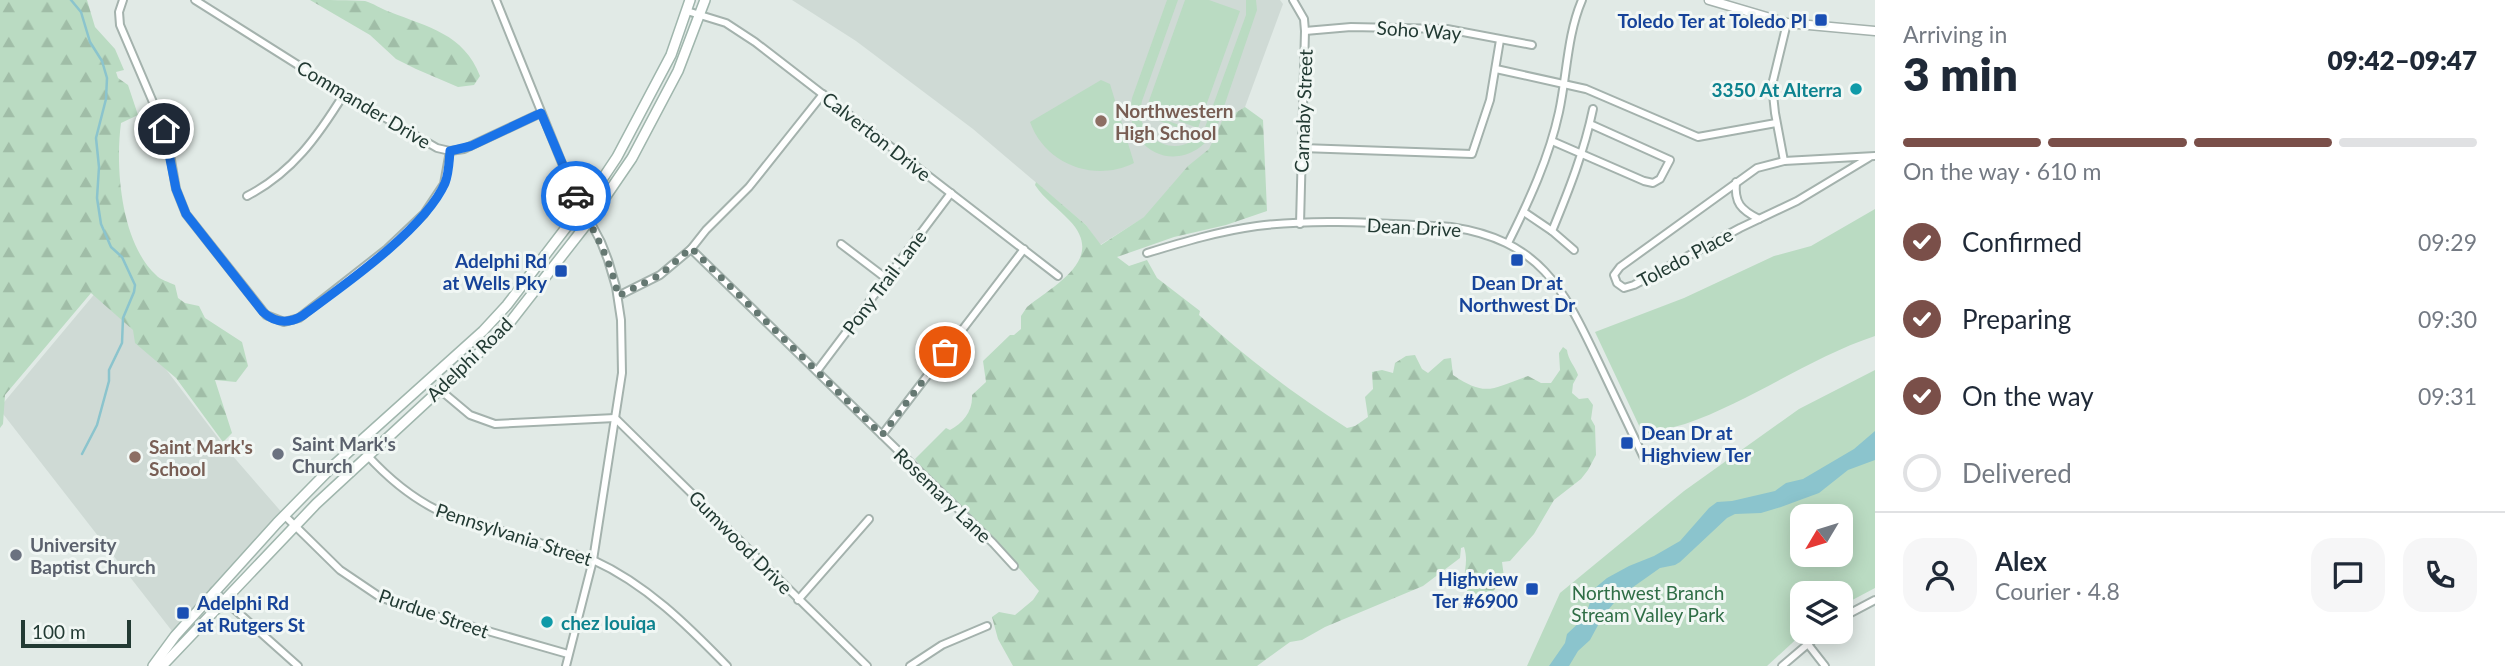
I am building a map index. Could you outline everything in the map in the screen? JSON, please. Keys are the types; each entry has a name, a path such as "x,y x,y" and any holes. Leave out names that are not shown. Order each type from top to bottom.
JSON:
{"main road":[{"name":"Adelphi Road","path":"153,666 214,591 284,515 494,320 617,157 664,69 690,0"},
{"name":"Adelphi Road","path":"162,666 294,525 511,321 623,173 678,71 705,0"}],"street":[{"path":"123,0 119,12 120,25 161,121 182,206 195,227 259,307 272,319 291,321 302,316 400,238 439,195 447,177 450,151"},
{"name":"Commander Drive","path":"195,0 429,145 450,151 471,146 541,113"},
{"path":"496,0 581,207 605,251 618,296 622,355 615,418 593,560 566,666"},
{"name":"Carnaby Street","path":"1293,0 1304,19 1305,31 1300,224"},
{"path":"1508,243 1524,212 1552,141 1575,21 1582,0"},
{"path":"1709,0 1787,23 1875,31"},
{"name":"Calverton Drive","path":"687,10 733,26 1059,276"},
{"path":"1784,161 1772,96 1773,79 1787,23"},
{"name":"Soho Way","path":"1305,31 1351,27 1447,30 1532,45"},
{"path":"1302,148 1472,154 1490,100 1500,40"},
{"path":"1496,69 1586,89 1698,137 1776,123"},
{"path":"247,196 268,185 292,166 344,94"},
{"path":"618,296 660,275 691,248 749,187 823,94"},
{"path":"1552,231 1573,182 1592,108"},
{"path":"1552,141 1653,183 1660,179 1670,160 1590,124"},
{"name":"Toledo Place","path":"1872,156 1797,201 1634,285 1624,288 1617,284 1614,275 1620,267 1757,169 1784,161 1872,156"},
{"path":"1736,182 1738,206 1759,219"},
{"name":"Pony Trail Lane","path":"817,372 951,193"},
{"path":"1524,212 1574,250"},
{"name":"Dean Drive","path":"1147,253 1235,230 1300,224 1451,227 1475,230 1508,243 1542,268 1573,309 1644,458"},
{"path":"841,244 887,279"},
{"name":"Rosemary Lane","path":"691,248 1014,566"},
{"path":"882,435 1024,250"},
{"path":"439,388 470,415 495,424 615,418"},
{"name":"Gumwood Drive","path":"615,418 867,666"},
{"name":"Pennsylvania Street","path":"367,455 404,490 437,510 608,566 657,600 694,632 725,665"},
{"name":"Purdue Street","path":"284,515 340,570 380,597 418,611 568,654"},
{"path":"798,600 869,519"},
{"path":"214,591 298,666"},
{"path":"1853,612 1875,600"},
{"path":"909,666 942,645 987,626"},
{"path":"1782,666 1806,644"},
{"path":"1808,644 1825,666"}],"shaded area":[{"name":"Northwestern High School","path":"792,0 1280,0 1283,4 1245,107 1210,176 1100,245 1086,225 973,129 856,41"},
{"name":"Saint Mark's School","path":"102,285 225,447 284,515 211,594 172,631 0,410"}],"green space":[{"path":"0,0 87,0 95,27 115,49 124,70 116,72 118,78 128,85 138,115 121,123 119,141 123,204 135,244 156,275 175,285 178,298 185,303 199,306 205,318 242,342 248,366 236,382 215,380 232,433 223,442 176,378 135,343 133,330 91,293 5,395 3,424 0,428"},
{"path":"310,0 365,1 431,28 455,41 465,50 480,76 474,85 458,87 416,69 396,59 370,35"},
{"path":"1167,0 1178,0 1140,111 1199,132 1198,135 1140,114 1149,134 1166,145 1186,144 1196,139 1204,130 1246,15 1246,0 1256,0 1257,10 1217,127 1205,143 1190,153 1174,156 1160,154 1146,147 1131,118 1132,98"},
{"path":"1185,0 1209,0 1240,11 1198,128 1146,109"},
{"path":"1101,80 1110,84 1134,163 1119,169 1087,170 1059,159 1047,149 1030,122"},
{"path":"1245,107 1263,120 1267,211 1226,225 1174,237 1117,257 1129,266 1147,260 1157,278 1200,311 1199,315 1234,345 1289,389 1347,428 1368,417 1365,397 1373,389 1372,372 1382,370 1393,373 1395,363 1406,356 1415,355 1422,369 1428,373 1444,359 1451,358 1453,375 1474,387 1490,389 1528,376 1541,383 1551,383 1560,370 1559,353 1563,347 1567,350 1578,375 1572,393 1579,399 1588,398 1593,405 1591,419 1595,426 1596,455 1581,479 1554,500 1534,534 1510,561 1502,562 1504,577 1492,593 1479,595 1467,591 1464,580 1464,547 1461,548 1460,558 1423,586 1325,627 1302,640 1290,642 1257,666 1013,666 998,639 992,617 999,612 1015,615 1033,600 1039,591 915,459 946,428 950,430 963,420 971,406 972,395 986,382 983,361 1010,335 1021,329 1021,316 1027,307 1062,280 1080,259 1082,247 1079,234 1039,190 1036,182 1086,225 1101,245 1144,217 1188,166 1209,149 1222,121"},
{"path":"1875,209 1875,336 1827,356 1709,415 1643,434 1595,332 1684,298 1774,256 1811,246"},
{"name":"Northwest Branch Stream Valley Park","path":"1875,370 1875,588 1853,600 1853,581 1790,581 1791,644 1767,666 1527,666 1560,593 1684,491 1799,409"}],"water":[{"path":"1875,431 1875,460 1848,470 1819,493 1761,513 1735,514 1727,518 1680,562 1660,568 1619,597 1569,666 1549,666 1565,643 1567,634 1585,617 1595,588 1607,578 1680,541 1717,502 1775,491 1786,483 1803,479 1854,449"}],"waterway":[{"path":"71,0 81,12 90,42 102,61 107,78 106,99 96,138 99,167 97,198 101,224 111,247 122,257 135,285 123,318 122,343 109,370 109,381 97,425 82,454"}],"way so far":[{"path":"576,196 601,243 618,296 660,275 691,248 882,435 945,352"}],"place":[{"name":"Toledo Ter at Toledo Pl","path":"1821,20"},
{"name":"3350 At Alterra","path":"1856,89"},
{"name":"Northwestern High School","path":"1101,121"},
{"name":"Dean Dr at Northwest Dr","path":"1517,260"},
{"name":"Adelphi Rd at Wells Pky","path":"561,271"},
{"name":"Dean Dr at Highview Ter","path":"1627,443"},
{"name":"Saint Mark's Church","path":"278,454"},
{"name":"Saint Mark's School","path":"135,457"},
{"name":"University Baptist Church","path":"16,555"},
{"name":"Highview Ter #6900","path":"1532,589"},
{"name":"Adelphi Rd at Rutgers St","path":"183,613"},
{"name":"chez louiqa","path":"547,622"}],"route":[{"path":"164,129 176,189 186,214 263,312 280,321 296,320 302,316 412,227 439,195 447,177 450,151 464,149 541,113 576,196"}]}
